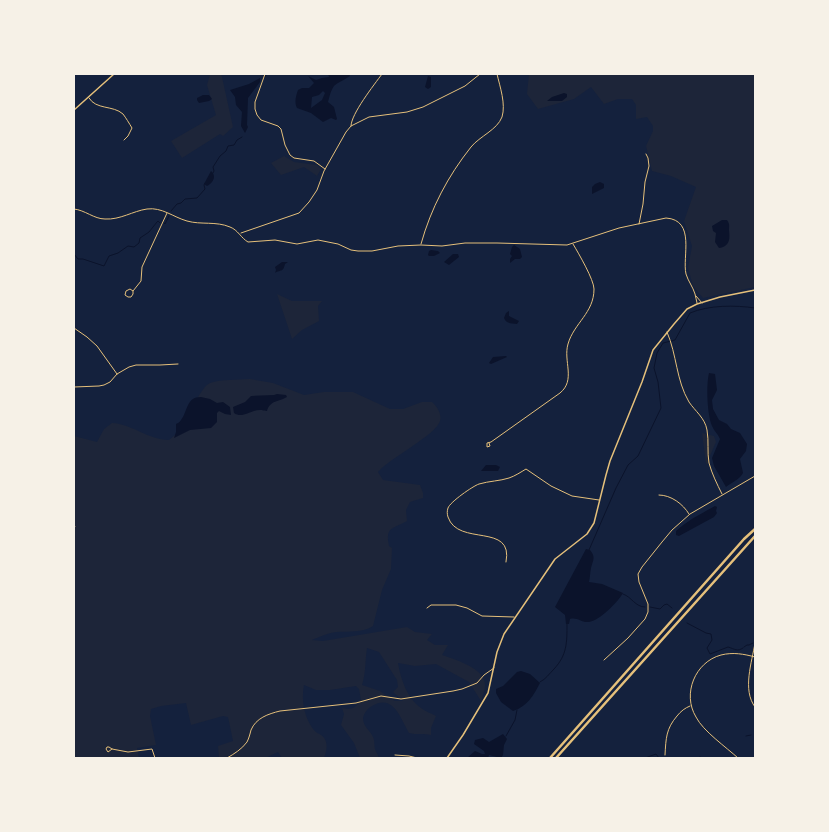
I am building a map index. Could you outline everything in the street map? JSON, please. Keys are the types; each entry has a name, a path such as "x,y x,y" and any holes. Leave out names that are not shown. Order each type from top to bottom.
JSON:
{"highway":[{"path":"550,758 755,529"},
{"path":"556,758 755,536"}],"street":[{"path":"74,110 114,74"},
{"path":"265,74 255,102 257,115 262,120 281,128 285,145 290,156 314,161 325,169"},
{"path":"351,126 351,122 358,109 382,74"},
{"path":"239,233 299,213 317,190 325,169 351,126 369,117 407,112 423,107 465,86 480,74"},
{"path":"421,245 435,204 449,177 471,147 497,124 502,117 503,104 498,74"},
{"path":"88,98 96,105 113,108 122,114 132,128 124,140"},
{"path":"638,224 649,166 646,154"},
{"path":"74,209 81,210 95,218 108,220 146,209 159,210 188,221 221,224 230,227 239,233 246,241 251,243 275,240 297,244 324,240 358,251 372,251 398,246 442,246 465,243 573,244 619,228 666,218 675,220 683,229 687,243 685,266 686,275 696,296 702,303"},
{"path":"133,291 128,290 125,292 125,295 131,297 133,291 141,281 142,267 167,212"},
{"path":"489,442 560,393 567,385 569,372 566,351 568,342 592,305 594,288 593,282 573,244"},
{"path":"447,758 463,735 488,693 500,643 514,617 555,559 591,529 596,517 610,461 642,382 653,350 687,309 697,304 726,295 755,290"},
{"path":"696,296 697,304"},
{"path":"74,328 97,346 117,374"},
{"path":"667,332 670,338 684,393 704,422 707,429 709,462 712,473 723,495"},
{"path":"74,387 104,385 110,382 117,374 136,365 178,364"},
{"path":"506,562 506,547 500,540 466,533 453,525 447,511 448,506 452,502 477,485 511,477 526,469 551,486 572,496 600,500"},
{"path":"604,660 645,619 648,612 648,604 639,582 638,574 672,530 690,514 755,476"},
{"path":"658,495 670,497 686,508 690,514"},
{"path":"427,608 431,605 456,604 482,616 514,617"},
{"path":"755,643 748,691 755,707"},
{"path":"738,758 699,723 691,706 690,694 692,682 704,665 715,658 735,653 754,657"},
{"path":"227,758 247,742 252,729 259,719 270,713 356,703 381,696 401,699 462,690 477,683 484,675 494,668"},
{"path":"665,755 666,736 670,725 684,709 691,706"},
{"path":"112,749 134,752 152,749 155,758"},
{"path":"395,755 417,758"}],"shaded area":[{"path":"210,74 221,74 233,127 223,136 220,134 182,158 171,141 216,115 207,85"},
{"path":"328,74 349,74 350,76 335,85 330,95 328,102 334,107 337,119 331,118 323,122 311,113 297,108 296,99 298,90 302,88 309,88 314,83 308,76 316,80 329,77","holes":["323,91 325,93 322,100 311,108 312,97 319,95"]},
{"path":"529,74 755,74 755,287 703,298 693,286 688,268 692,246 684,221 696,187 671,176 652,171 646,146 653,131 653,126 647,117 636,119 636,105 632,99 618,99 604,104 591,87 574,99 538,109 527,94"},
{"path":"428,76 431,77 431,87 428,89 425,87"},
{"path":"260,78 260,82 248,98 248,127 245,133 241,126 242,112 236,105 235,97 230,90 249,84"},
{"path":"564,93 567,94 567,97 562,101 547,101 552,97"},
{"path":"203,95 209,95 212,99 199,103 197,98"},
{"path":"284,156 294,162 317,165 321,169 317,176 304,167 281,175 271,163"},
{"path":"211,171 214,175 214,179 207,186 204,184"},
{"path":"600,182 604,184 604,188 592,194 592,187"},
{"path":"722,220 727,220 729,223 729,239 725,246 719,248 715,242 716,233 713,231 712,226"},
{"path":"514,245 520,249 522,257 520,259 515,259 510,263 512,256 510,254"},
{"path":"429,251 438,251 440,253 434,256 429,256"},
{"path":"453,254 458,254 459,257 449,265 444,262"},
{"path":"282,262 288,262 285,264 283,270 275,273 275,267"},
{"path":"277,294 292,301 322,301 318,306 319,321 302,330 292,339"},
{"path":"509,311 509,316 519,321 517,324 509,323 505,320 504,318 506,313"},
{"path":"493,357 507,357 491,364 489,363"},
{"path":"709,373 715,374 717,390 712,400 713,409 719,420 727,424 731,429 740,433 747,444 746,451 740,459 743,473 726,487 714,466 712,458 720,439 710,421 707,392"},
{"path":"250,379 273,383 304,395 324,392 353,392 390,409 403,409 422,402 432,402 437,408 440,413 440,421 437,427 422,440 392,460 378,472 383,480 420,485 423,498 410,502 406,510 407,521 394,527 389,532 389,546 392,548 391,569 382,590 373,626 360,631 336,632 312,640 323,641 407,627 415,632 432,634 427,640 435,645 448,645 442,655 472,667 482,675 485,685 481,701 469,682 436,664 415,666 398,663 408,694 416,704 436,716 431,728 431,735 412,734 409,733 400,715 391,705 380,703 371,707 364,714 363,721 373,737 375,749 379,758 360,758 354,743 341,725 344,714 342,708 353,708 361,700 359,689 356,686 330,690 316,690 304,685 304,708 308,720 315,731 324,737 326,752 324,758 282,758 278,752 265,758 219,758 218,746 233,741 228,717 223,716 191,725 186,703 161,706 151,709 150,716 156,745 137,748 139,758 74,758 74,436 97,442 104,429 112,423 127,426 154,437 169,440 183,425 198,396 206,385 219,381","holes":["367,648 379,652 397,680 398,687 393,692 403,701 395,701 380,691 362,685"]},
{"path":"277,394 286,395 287,397 270,405 267,411 257,410 243,415 237,415 234,413 233,407 245,402 251,396"},
{"path":"201,397 210,399 217,403 223,402 230,407 231,415 219,411 217,413 217,422 211,428 190,430 174,438 176,424 181,421 188,405 193,399"},
{"path":"702,433 714,436 716,442 709,458 710,463 706,464"},
{"path":"486,465 496,465 500,467 498,471 481,471"},
{"path":"715,506 717,507 717,513 714,517 679,536 676,535 676,531 685,524"},
{"path":"586,549 592,552 593,557 589,582 602,584 623,593 613,606 593,621 584,622 570,619 569,624 566,624 565,615 555,607"},
{"path":"521,671 530,674 540,683 526,703 513,711 501,702 496,693 496,689 503,686 517,672"},
{"path":"503,734 507,739 501,758 489,755 488,758 467,758 475,751 485,754 484,751 474,744 475,740 483,738 489,742"}],"waterway":[{"path":"213,173 213,167 220,156 226,151 228,146 234,145 237,140 242,137"},
{"path":"171,211 177,204 181,203 185,199 197,198 205,189 205,183"},
{"path":"164,223 165,224 169,216"},
{"path":"74,254 78,259 83,259 104,266 109,256 118,253 128,246 134,247 139,243 140,238 149,232 158,221 160,223"},
{"path":"589,550 616,488 628,465 638,456 661,408 658,382 654,368 657,353 663,343 675,340 690,313 697,310 722,306 755,308"},
{"path":"623,594 629,597 636,604 645,607"},
{"path":"650,607 660,609 667,604 672,608"},
{"path":"687,623 711,634 712,640 707,648 710,654 728,647 737,650 743,648"},
{"path":"540,682 562,659 566,643 567,624"},
{"path":"744,647 753,643"},
{"path":"506,736 515,720 517,710"},
{"path":"746,736 751,735"},
{"path":"645,758 656,754 659,758"}]}
